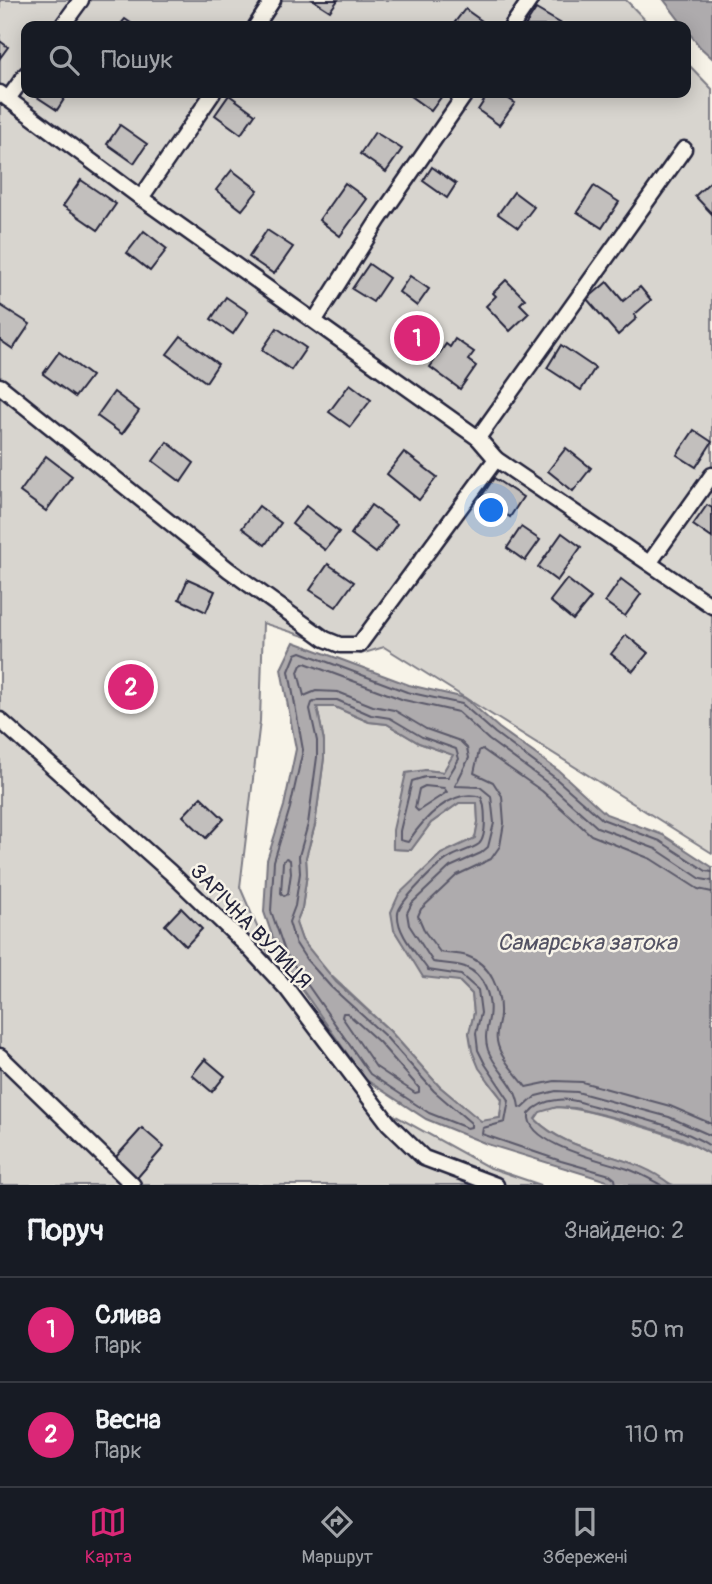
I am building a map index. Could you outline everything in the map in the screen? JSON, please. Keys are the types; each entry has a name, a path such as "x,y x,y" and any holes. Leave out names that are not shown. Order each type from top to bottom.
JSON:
{"lane":[{"path":"65,21 80,0"},
{"path":"259,21 273,0"},
{"path":"515,21 530,0"},
{"path":"21,80 4,96 141,198 478,438 496,459 712,606"},
{"path":"141,198 210,98"},
{"path":"315,320 379,219 463,98"},
{"path":"478,438 684,149"},
{"path":"0,386 229,570 325,639 340,645 359,645 496,459"},
{"path":"650,562 712,475"},
{"name":"ЗАРІЧНА ВУЛИЦЯ","path":"0,720 170,872 248,947 287,989 389,1124 424,1158 496,1185"},
{"path":"0,1056 133,1185"}],"shaded area":[{"path":"0,0 626,0 646,21 21,21 21,98 691,98 691,67 712,89 712,853 384,647 361,654 263,623 260,721 240,887 292,1008 363,1098 488,1167 541,1185 0,1185"},
{"path":"317,707 335,707 369,722 387,724 419,743 454,755 444,772 425,770 402,807 395,827 393,849 411,850 431,823 459,803 477,802 475,839 441,854 427,868 394,930 414,961 459,981 472,994 474,1013 469,1033 490,1084 502,1099 500,1118 481,1122 439,1086 390,1031 324,969 302,940 296,923 302,908 307,874 306,857 315,825 324,758 324,741"},
{"path":"557,1107 614,1118 696,1146 712,1155 712,1185 674,1185 631,1163 568,1141 535,1119 540,1111"}],"water":[{"path":"664,0 712,0 712,58 691,35 691,21 680,21"},
{"name":"Самарська затока","path":"294,642 409,685 465,698 499,728 559,771 606,814 663,835 712,867 712,1155 681,1138 628,1121 575,1108 557,1107 540,1112 535,1119 566,1141 638,1166 671,1185 620,1185 487,1144 426,1119 365,1079 280,958 264,912 267,860 284,806 296,749 281,669","holes":["317,707 335,707 369,722 387,724 419,743 453,755 443,772 425,770 406,773 393,830 393,849 411,850 431,823 459,803 477,803 475,838 441,854 399,894 391,912 394,930 423,977 459,981 472,994 474,1013 469,1033 472,1051 479,1068 502,1099 500,1118 481,1121 439,1086 390,1031 336,982 302,940 296,923 302,908 307,874 306,857 315,825 324,758 324,741"]}],"building":[{"path":"313,0 338,0 330,11"},
{"path":"465,9 482,21 456,21"},
{"path":"536,9 556,21 528,21"},
{"path":"0,41 8,47 0,58"},
{"path":"39,98 65,98 57,110"},
{"path":"227,98 233,98 255,114 241,134 215,115"},
{"path":"413,98 440,98 431,111"},
{"path":"486,98 508,98 515,103 499,125 478,110"},
{"path":"120,125 147,144 134,163 107,144"},
{"path":"375,132 402,149 386,172 360,154"},
{"path":"432,167 456,184 447,198 423,181"},
{"path":"232,170 258,190 242,210 216,190"},
{"path":"81,180 116,204 98,230 63,206"},
{"path":"712,180 712,214 695,196"},
{"path":"345,183 367,199 340,236 319,220"},
{"path":"594,186 619,202 602,228 577,212"},
{"path":"514,192 534,207 518,228 498,214"},
{"path":"267,230 293,247 274,274 249,257"},
{"path":"144,231 167,249 150,271 127,253"},
{"path":"369,264 389,278 373,302 352,289"},
{"path":"410,276 429,289 417,306 399,292"},
{"path":"506,280 525,299 520,304 529,313 510,331 486,306 496,296 493,293"},
{"path":"607,282 623,301 640,287 651,300 634,315 637,318 618,335 587,299"},
{"path":"226,297 248,312 233,334 211,319"},
{"path":"0,305 30,324 13,349 0,340"},
{"path":"277,328 306,348 291,370 262,350"},
{"path":"181,336 218,364 206,382 167,354"},
{"path":"455,339 474,352 468,360 476,366 460,389 430,367 446,344 450,347"},
{"path":"561,345 595,368 581,390 547,368"},
{"path":"59,352 91,376 75,397 43,374"},
{"path":"350,384 371,400 350,427 329,412"},
{"path":"114,392 139,411 122,434 97,416"},
{"path":"694,430 712,442 696,467 677,455"},
{"path":"167,442 194,463 181,482 153,461"},
{"path":"566,448 591,468 573,491 548,471"},
{"path":"404,452 437,477 419,500 387,474"},
{"path":"46,456 72,476 46,511 20,492"},
{"path":"494,478 523,497 510,517 481,497"},
{"path":"371,505 397,524 376,553 351,534"},
{"path":"707,505 712,508 712,538 693,525"},
{"path":"259,506 281,523 265,545 242,528"},
{"path":"306,506 339,532 325,550 292,524"},
{"path":"521,527 540,540 525,561 507,548"},
{"path":"562,533 581,547 557,581 538,567"},
{"path":"328,564 354,582 336,607 310,590"},
{"path":"188,579 215,591 206,612 179,599"},
{"path":"567,579 591,598 573,620 550,601"},
{"path":"621,579 641,594 625,616 605,602"},
{"path":"626,635 648,653 633,671 611,654"},
{"path":"201,797 224,819 206,838 183,816"},
{"path":"181,908 202,929 186,946 165,925"},
{"path":"205,1059 225,1076 212,1092 192,1075"},
{"path":"142,1128 164,1147 137,1178 115,1158"}],"place":[{"name":"Слива","path":"417,338"},
{"name":"Весна","path":"131,687"}]}
